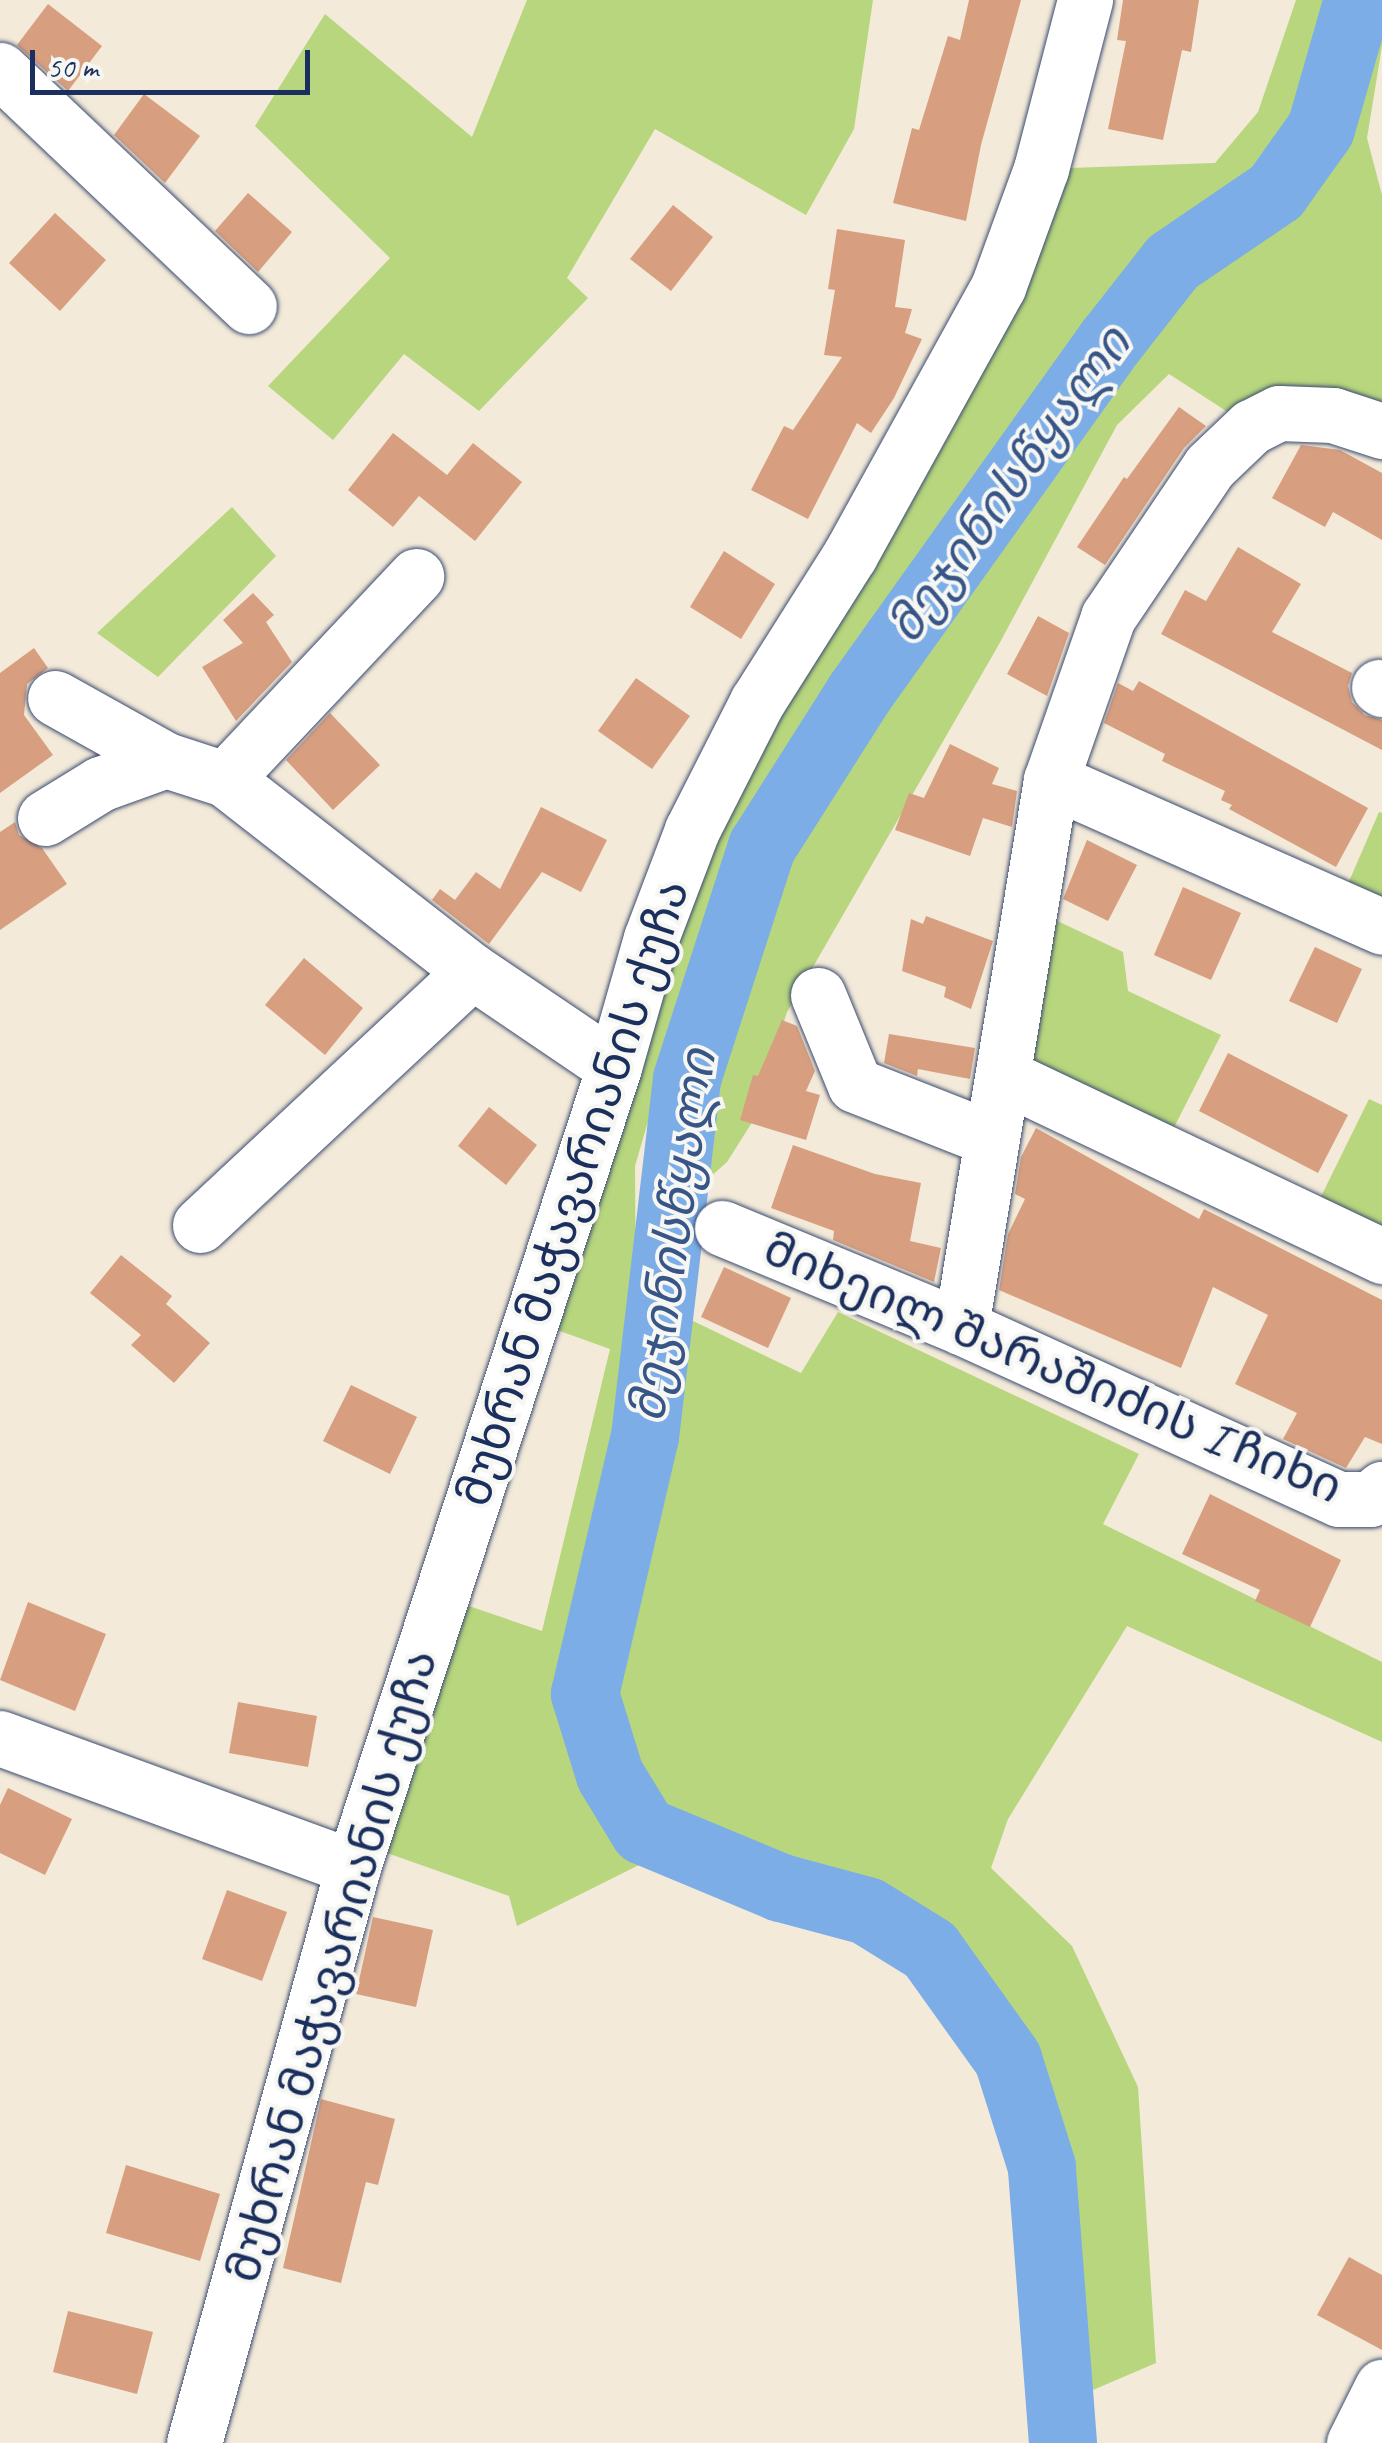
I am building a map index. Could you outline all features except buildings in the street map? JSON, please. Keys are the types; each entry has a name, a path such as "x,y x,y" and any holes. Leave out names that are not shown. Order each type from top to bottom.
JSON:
{"street":[{"name":"მუხრან მაჭავარიანის ქუჩა","path":"194,2443 353,1867 614,1067 651,938 692,830 758,702 850,555 998,287 1041,169 1086,0"},
{"path":"0,70 249,306"},
{"path":"961,1327 1051,780 1108,618 1210,466 1251,428 1279,413 1333,415 1382,432"},
{"path":"225,779 416,576"},
{"path":"55,698 166,760 225,779 472,971 614,1067"},
{"path":"45,818 100,784 166,760"},
{"path":"1051,780 1382,927"},
{"path":"200,1225 472,971"},
{"path":"818,995 855,1085 992,1139"},
{"path":"1002,1076 1382,1256"},
{"name":"მიხეილ შარაშიძის I ჩიხი","path":"722,1228 961,1327 1339,1499 1370,1499 1382,1489"},
{"path":"0,1738 353,1867"},
{"path":"1354,2443 1382,2388"}],"green space":[{"path":"527,0 873,0 854,129 806,215 655,129 567,278 588,298 479,411 404,354 333,440 268,386 390,258 255,126 325,14 472,137"},
{"path":"1296,0 1382,0 1382,46 1367,138 1382,195 1382,431 1251,427 1169,374 1117,425 998,646 787,1012 751,1124 727,1162 671,1212 687,1079 661,1077 635,1166 636,1318 569,1675 566,1741 596,1800 645,1862 517,1926 509,1896 387,1853 463,1604 542,1631 610,1349 557,1330 589,1234 651,939 1041,169 1215,163 1258,112"},
{"path":"232,507 276,556 158,677 97,633"},
{"path":"1379,812 1382,813 1382,927 1338,907"},
{"path":"1030,908 1123,952 1128,991 1221,1035 1162,1151 1003,1076"},
{"path":"1369,1099 1382,1105 1382,1256 1309,1221"},
{"path":"660,1305 801,1373 838,1312 1139,1454 1103,1524 1382,1662 1382,1742 1127,1626 1008,1819 991,1868 1072,1946 1138,2087 1156,2363 1060,2404 1042,2167 1008,2059 930,1950 867,1911 781,1888 644,1831 610,1775 585,1694 645,1437"}],"waterway":[{"name":"მეჯინისწყალი","path":"1063,2443 1042,2167 1008,2059 930,1950 867,1911 781,1888 644,1831 610,1775 585,1694 645,1437 687,1079 762,847 859,694 1111,341 1173,262 1276,192 1321,129 1358,0"}]}
